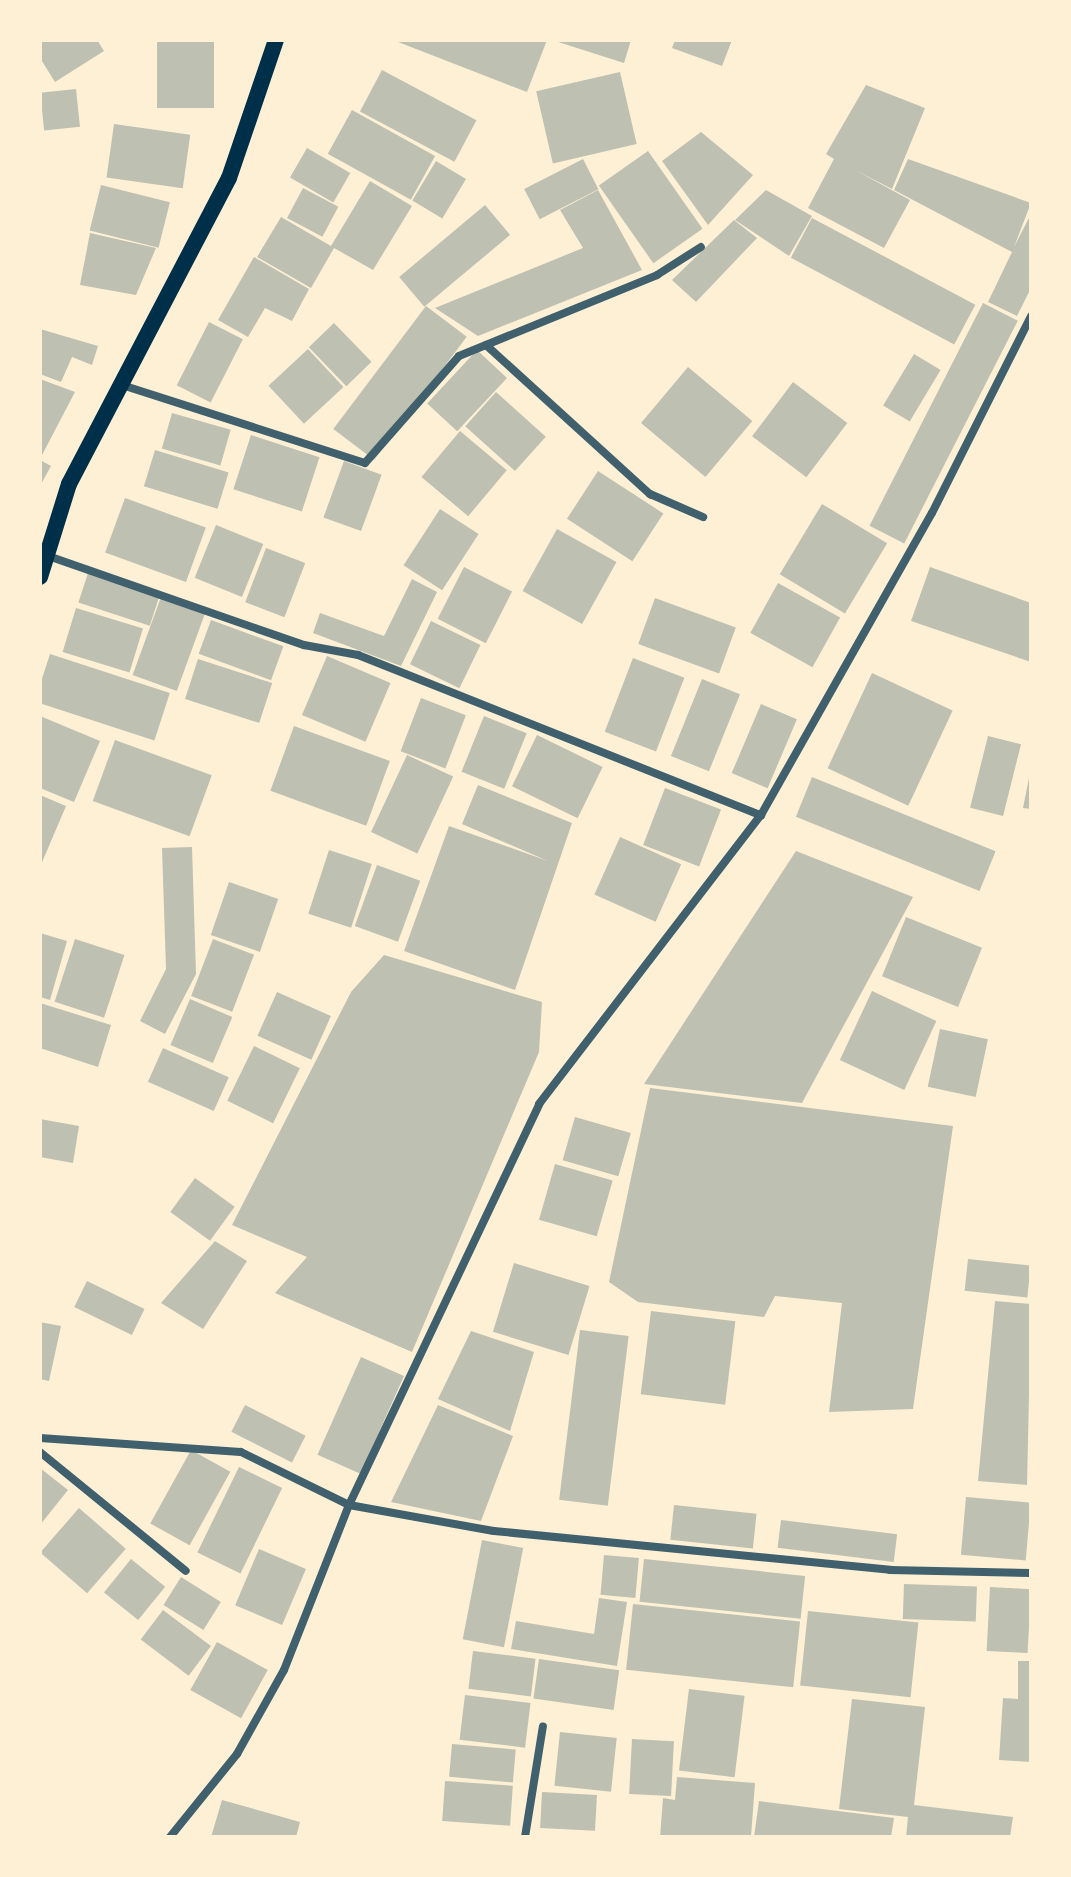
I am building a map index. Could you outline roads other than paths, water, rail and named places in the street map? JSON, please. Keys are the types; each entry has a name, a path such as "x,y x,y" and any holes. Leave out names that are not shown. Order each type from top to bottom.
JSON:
{"main road":[{"path":"40,577 51,557 69,484 125,386 229,178 276,40"}],"street":[{"path":"125,386 365,463 459,356 657,275 701,247"},
{"path":"170,1837 237,1754 284,1670 349,1505 539,1104 761,815 932,513 1031,316"},
{"path":"486,345 650,494 703,517"},
{"path":"51,557 304,645 358,655 761,815"},
{"path":"40,1438 241,1452 349,1505 673,1551 890,1570 1031,1573"},
{"path":"40,1452 186,1571"},
{"path":"525,1837 543,1726"}]}
